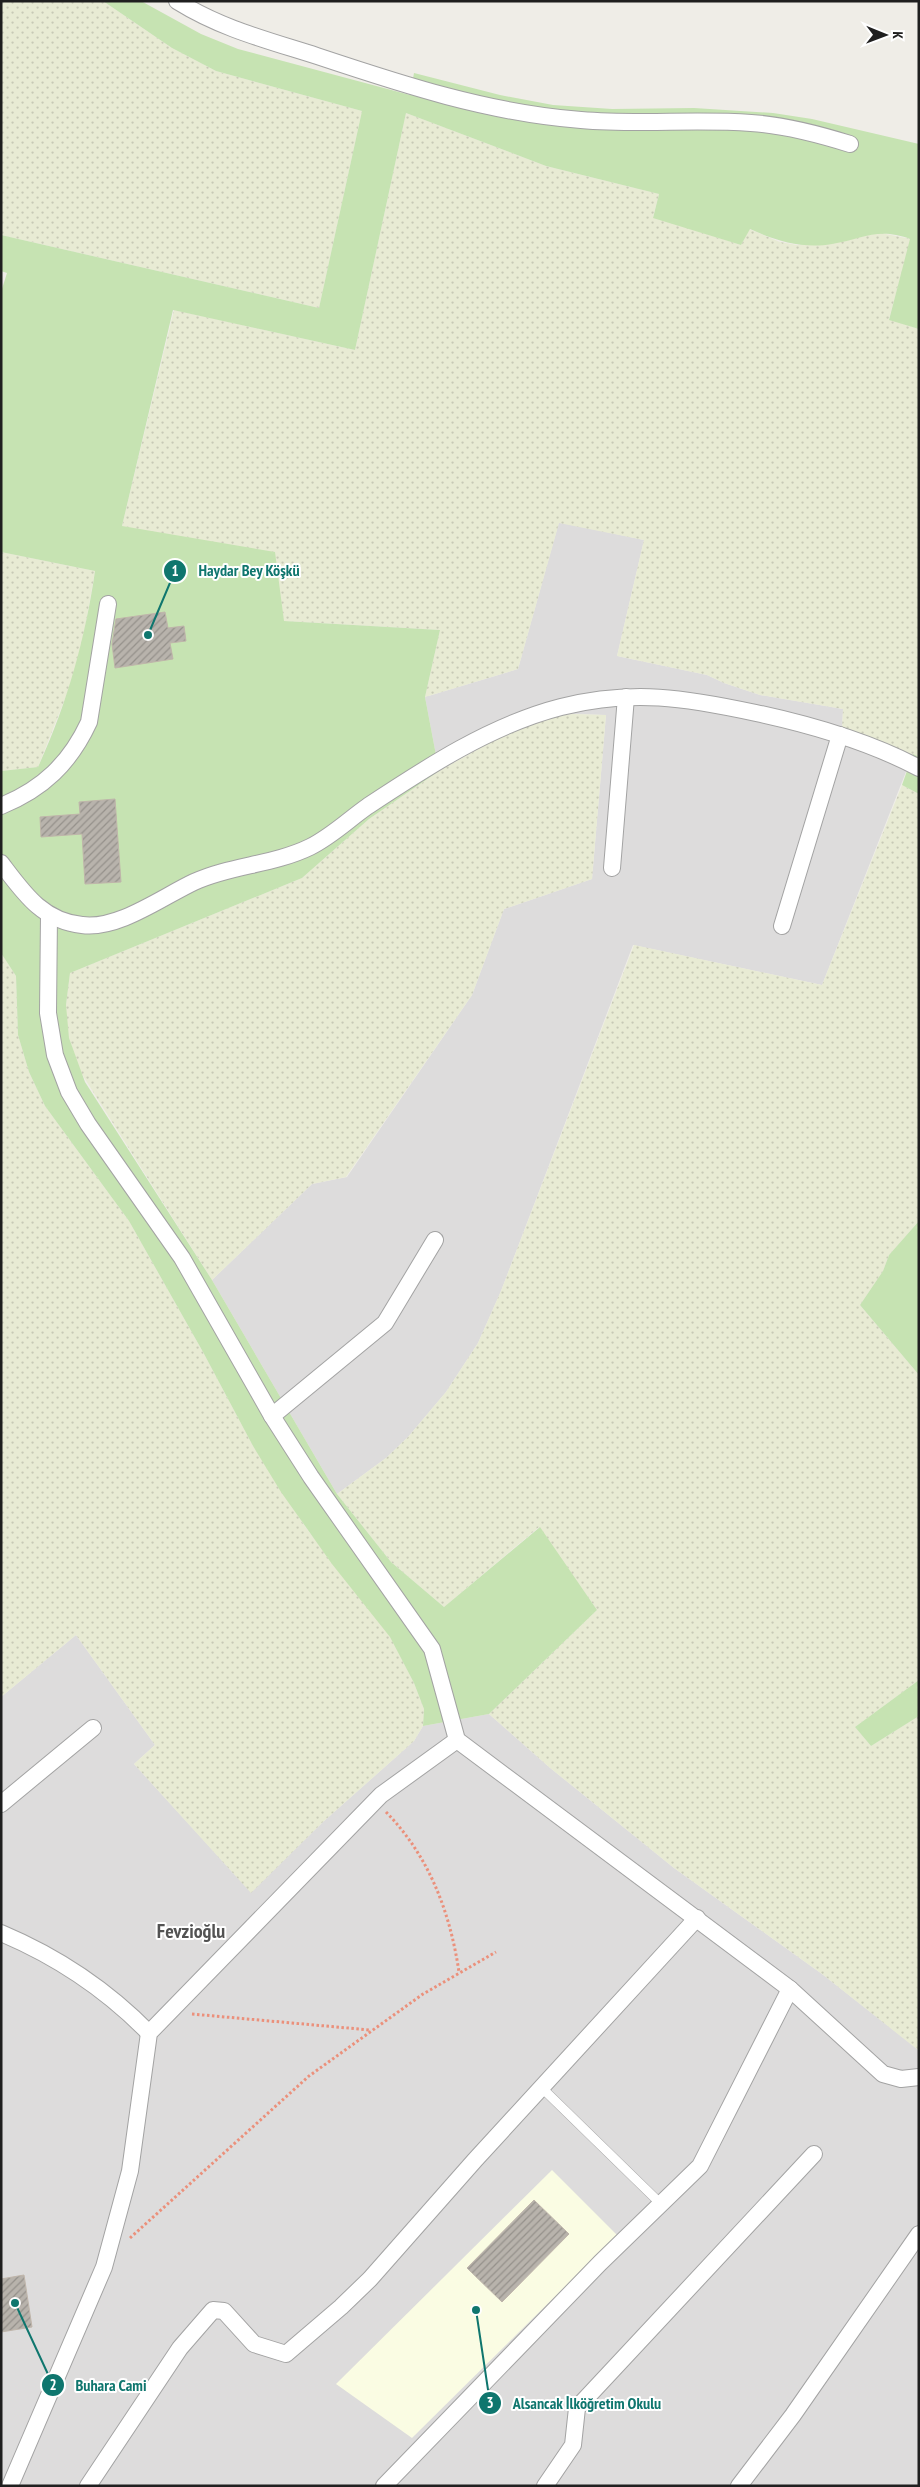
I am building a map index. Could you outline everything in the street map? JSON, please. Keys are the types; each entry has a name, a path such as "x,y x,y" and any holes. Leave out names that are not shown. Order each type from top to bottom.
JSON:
{"street":[{"path":"177,1 218,24 248,36 417,89 488,107 538,115 622,123 753,123 805,131 850,144"},
{"path":"1,806 32,792 47,780 61,767 82,738 89,722 108,604"},
{"path":"612,868 626,697"},
{"path":"1,862 28,898 49,915 78,925 108,924 206,877 288,856 326,838 399,786 439,761 506,726 561,707 626,697 665,697 712,703 784,719 840,735 880,750 919,768"},
{"path":"782,926 840,735"},
{"path":"49,915 48,1013 55,1055 69,1092 88,1124 182,1258 272,1416 342,1524 432,1649 456,1740 790,1989 883,2074 901,2079 919,2077"},
{"path":"272,1416 385,1323 435,1240"},
{"path":"1,1804 93,1728"},
{"path":"10,2486 104,2266 130,2171 149,2033 375,1801 456,1740"},
{"path":"88,2486 180,2348 213,2310 224,2311 254,2344 286,2354 370,2279 697,1918"},
{"path":"1,1932 28,1944 78,1972 119,2004 149,2033"},
{"path":"384,2486 600,2264 700,2166 790,1989"},
{"path":"545,2486 573,2445 577,2408 814,2154"},
{"path":"739,2486 793,2414 919,2234"}],"lane":[{"path":"542,2087 661,2204"}],"path":[{"path":"375,1801 406,1835 431,1875 450,1922 459,1972"},
{"path":"128,2241 309,2076 371,2030 459,1972 496,1952"},
{"path":"170,2011 371,2030"}],"shaded area":[{"path":"1,1 103,1 172,48 216,71 362,111 319,308 1,235"},
{"path":"406,113 546,166 659,194 653,217 741,245 749,229 780,242 797,245 831,244 859,236 881,233 911,239 889,319 919,329 919,757 842,729 843,709 760,695 707,675 617,656 644,540 559,523 518,669 425,697 440,630 284,621 122,526 174,310 355,350"},
{"path":"559,522 644,540 617,656 707,675 760,695 843,709 842,729 913,754 822,985 633,945 501,1291 478,1343 446,1392 408,1437 386,1458 337,1494 212,1280 312,1184 347,1177 472,995 504,909 592,879 606,715 573,714 556,716 473,751 439,771 425,697 518,669"},
{"path":"1,552 95,571 82,645 72,681 38,767 1,771"},
{"path":"573,714 606,715 592,879 504,909 472,995 346,1177 312,1184 212,1280 78,1068 66,1022 70,973 302,878 369,819 439,771 509,732 556,716"},
{"path":"902,785 919,794 919,1221 889,1255 883,1271 860,1305 919,1375 919,1680 855,1727 871,1746 919,1716 918,2050 822,1974 674,1868 549,1767 489,1714 597,1610 539,1527 444,1607 391,1562 337,1494 386,1458 408,1437 446,1392 478,1343 501,1291 634,945 822,985"},
{"path":"1,953 16,976 18,1035 29,1072 45,1106 129,1221 203,1352 253,1446 306,1528 390,1636 414,1683 424,1709 423,1726 414,1741 324,1821 251,1893 134,1764 155,1745 76,1635 1,1697"},
{"path":"76,1635 155,1745 134,1764 251,1892 324,1821 414,1741 423,1726 489,1714 549,1767 674,1868 822,1974 919,2050 919,2486 1,2486 1,1697"},
{"path":"552,2170 617,2235 412,2438 336,2384"}],"green space":[{"path":"103,1 141,1 201,34 238,49 410,95 414,73 500,95 553,105 612,109 694,108 773,113 812,119 919,144 919,329 889,320 910,239 889,234 879,234 832,244 800,245 770,237 750,229 741,245 653,218 659,194 546,166 406,113 355,350 173,310 122,526 275,552 284,621 440,630 425,697 439,771 369,819 302,878 70,973 66,1005 69,1038 85,1082 212,1280 337,1494 391,1562 444,1607 540,1527 597,1610 489,1714 423,1726 424,1709 414,1683 390,1637 332,1564 281,1492 253,1446 203,1352 129,1221 45,1106 29,1072 18,1035 16,976 1,953 1,771 38,767 58,720 74,671 86,622 95,571 1,552 1,292 7,273 1,271 1,235 319,308 362,111 216,71 172,48"},
{"path":"913,754 919,757 919,794 902,785"},
{"path":"919,1221 919,1375 860,1305 883,1271 889,1255"},
{"path":"919,1680 919,1716 871,1746 855,1727"}],"building":[{"path":"165,612 168,628 184,626 186,641 170,643 173,659 115,668 112,644 116,619"},
{"path":"115,799 121,882 85,884 82,834 41,837 40,817 80,814 79,802"},
{"path":"534,2200 569,2234 502,2302 467,2268"},
{"path":"24,2275 32,2327 1,2332 1,2279"}],"place":[{"name":"Haydar Bey Köşkü","path":"148,635"},
{"name":"Buhara Cami","path":"15,2303"},
{"name":"Alsancak İlköğretim Okulu","path":"476,2310"}],"district":[{"name":"Fevzioğlu","path":"191,1931"}]}
